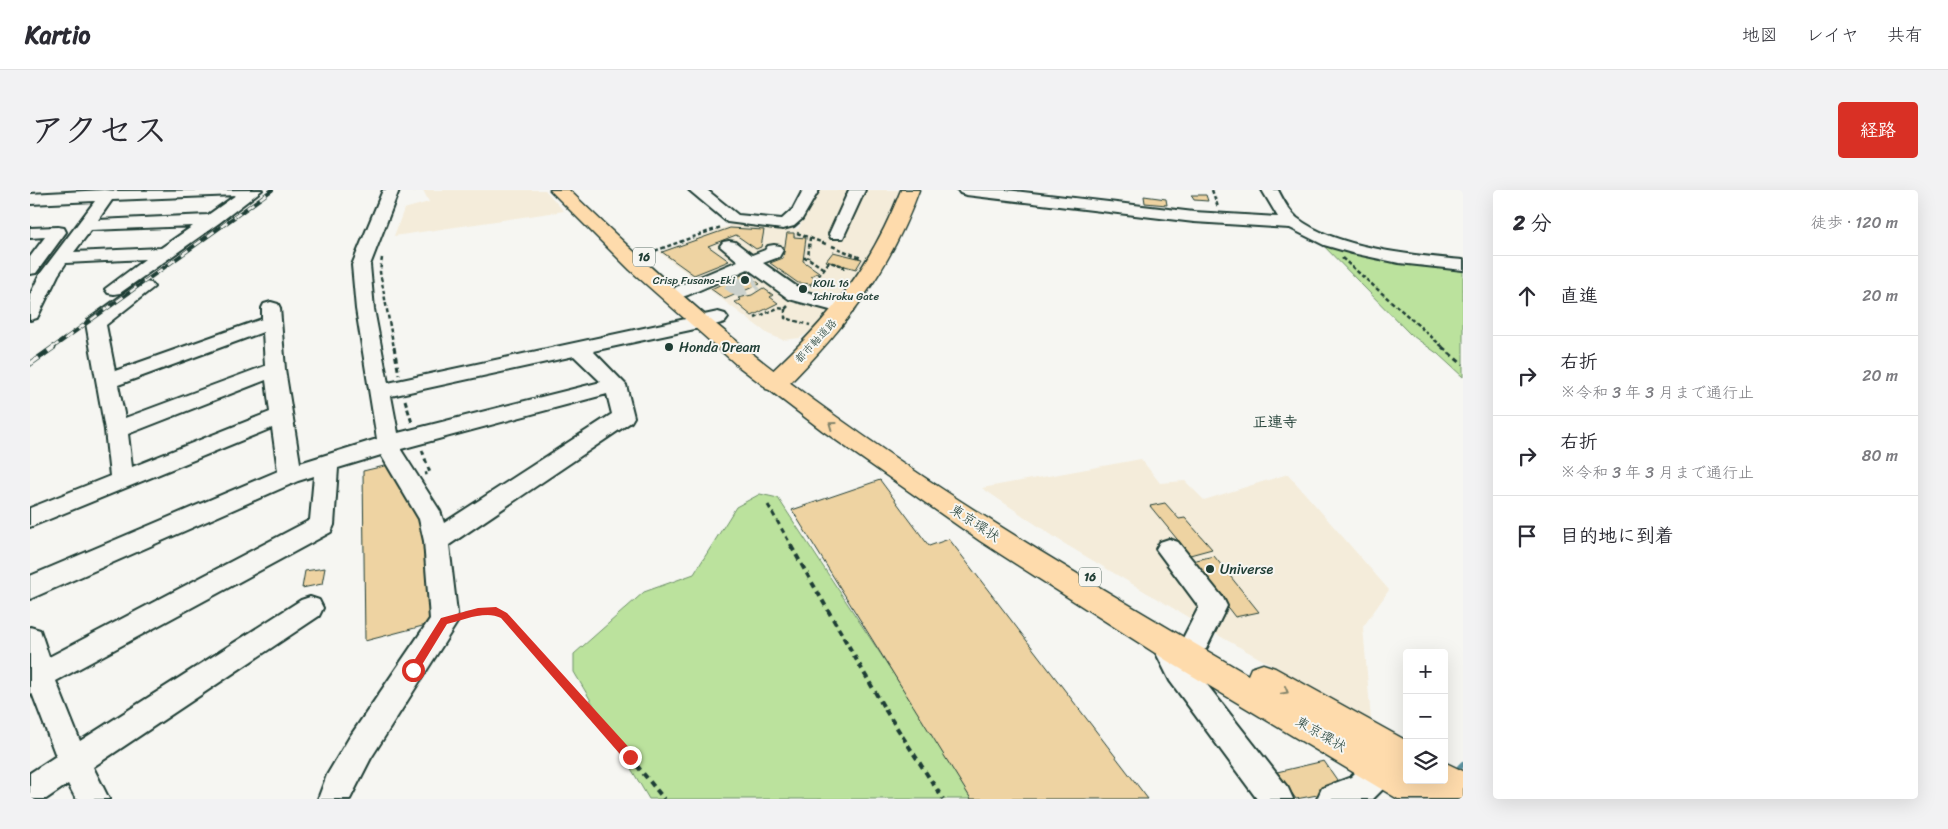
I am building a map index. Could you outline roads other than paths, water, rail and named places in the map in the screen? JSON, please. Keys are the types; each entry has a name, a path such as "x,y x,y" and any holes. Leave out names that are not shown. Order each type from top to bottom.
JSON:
{"main road":[{"name":"東京環状","path":"559,190 617,248 782,377 872,453 969,519 1166,645 1394,765"},
{"name":"東京環状","path":"576,190 594,212 682,291 709,320"},
{"name":"都市軸道路","path":"782,377 845,308 864,284 888,246 910,190"},
{"name":"東京環状","path":"782,377 1080,571 1196,640 1394,765 1433,799"},
{"path":"1448,782 1463,791"}],"street":[{"path":"32,196 254,190"},
{"path":"114,290 254,190"},
{"path":"334,799 338,786 360,748 444,621 436,541 431,518 390,451 388,444 390,389 365,309 361,265 391,190"},
{"path":"697,190 733,219 778,226 793,220 811,190"},
{"path":"837,234 857,190"},
{"path":"966,190 1056,195 1194,217 1293,223 1326,240 1370,251 1463,265"},
{"path":"1270,190 1293,223"},
{"path":"30,314 49,274 109,193"},
{"path":"86,225 213,220"},
{"path":"30,233 58,232 30,267"},
{"path":"729,246 750,262 762,278 796,295 816,295 845,308"},
{"path":"682,291 725,277 750,262 773,253 774,250"},
{"path":"60,258 166,253"},
{"path":"122,480 116,430 96,323 145,287"},
{"path":"107,380 271,315 275,369 290,475"},
{"path":"390,389 709,320"},
{"path":"436,541 623,417 616,385 578,348"},
{"path":"116,430 275,369"},
{"path":"30,588 290,475 388,444 616,385"},
{"path":"30,518 281,416"},
{"path":"35,678 322,525 327,464"},
{"path":"1169,549 1214,606 1196,640"},
{"path":"30,791 310,608"},
{"path":"30,639 35,678 73,762 93,799"},
{"path":"1166,645 1180,672 1278,799"},
{"path":"1333,799 1361,788 1394,765"}],"waterway":[{"path":"1460,767 1463,764"}],"tunnel":[{"path":"729,281 739,288 756,281"}],"railway":[{"path":"52,348 272,190"},
{"path":"30,364 54,347"}],"place":[{"name":"Crisp Fusano-Eki","path":"745,280"},
{"name":"KOIL 16 Ichiroku Gate","path":"803,289"},
{"name":"Honda Dream","path":"669,347"},
{"name":"Universe","path":"1210,569"}],"district":[{"name":"正連寺","path":"1275,422"}]}
